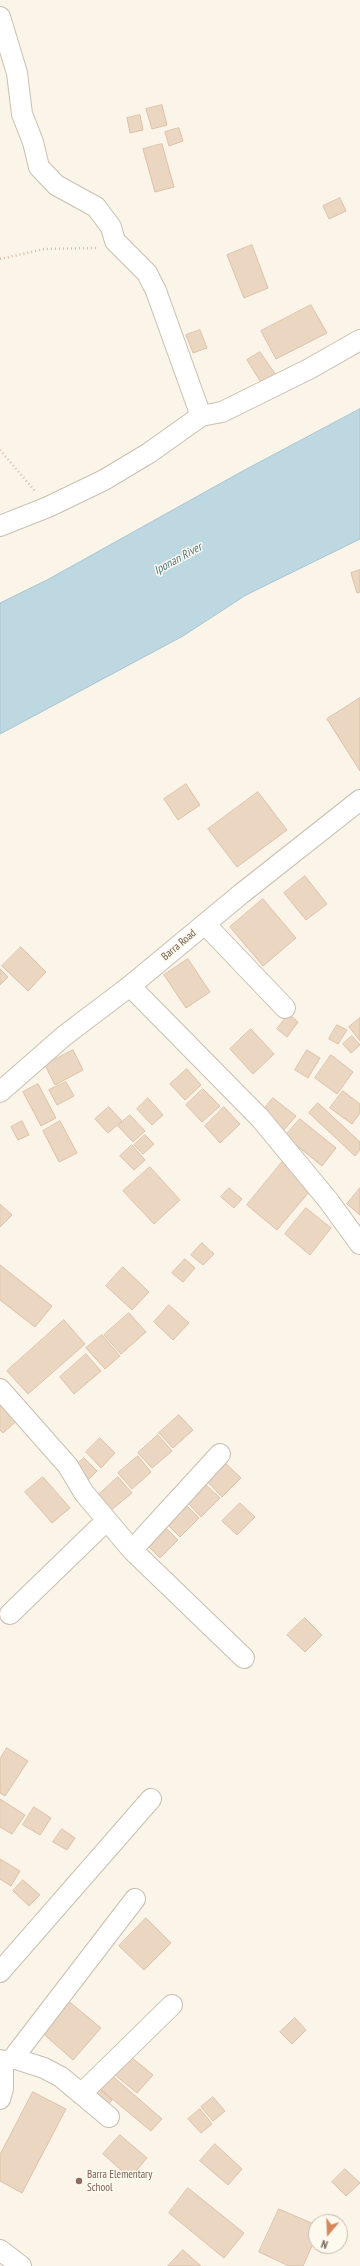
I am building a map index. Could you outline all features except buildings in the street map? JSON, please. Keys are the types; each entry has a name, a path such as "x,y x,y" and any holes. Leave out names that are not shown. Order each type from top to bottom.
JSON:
{"street":[{"path":"0,18 17,73 22,114 33,142 40,167 56,185 96,207 111,227 115,241 147,273 156,291 201,416"},
{"path":"0,526 48,506 130,464 201,416 222,412 309,369 360,340"},
{"name":"Barra Road","path":"0,1092 64,1036 130,986 360,800"},
{"path":"205,924 285,1008"},
{"path":"130,986 260,1118 328,1200 360,1244"},
{"path":"0,1389 68,1466 84,1493 106,1521 132,1550 244,1658"},
{"path":"132,1550 220,1454"},
{"path":"10,1614 106,1521"},
{"path":"0,1972 151,1799"},
{"path":"0,2099 3,2089 5,2060 135,1899"},
{"path":"81,2094 172,2005"},
{"path":"5,2060 44,2068 61,2077 109,2117"},
{"path":"0,2250 21,2266"}],"path":[{"path":"0,259 44,249 92,249 115,241"},
{"path":"0,450 48,506"}],"water":[{"name":"Iponan River","path":"360,409 360,539 246,595 183,636 0,734 0,603 47,580 241,472"}],"place":[{"name":"Barra Elementary School","path":"79,2181"}]}
